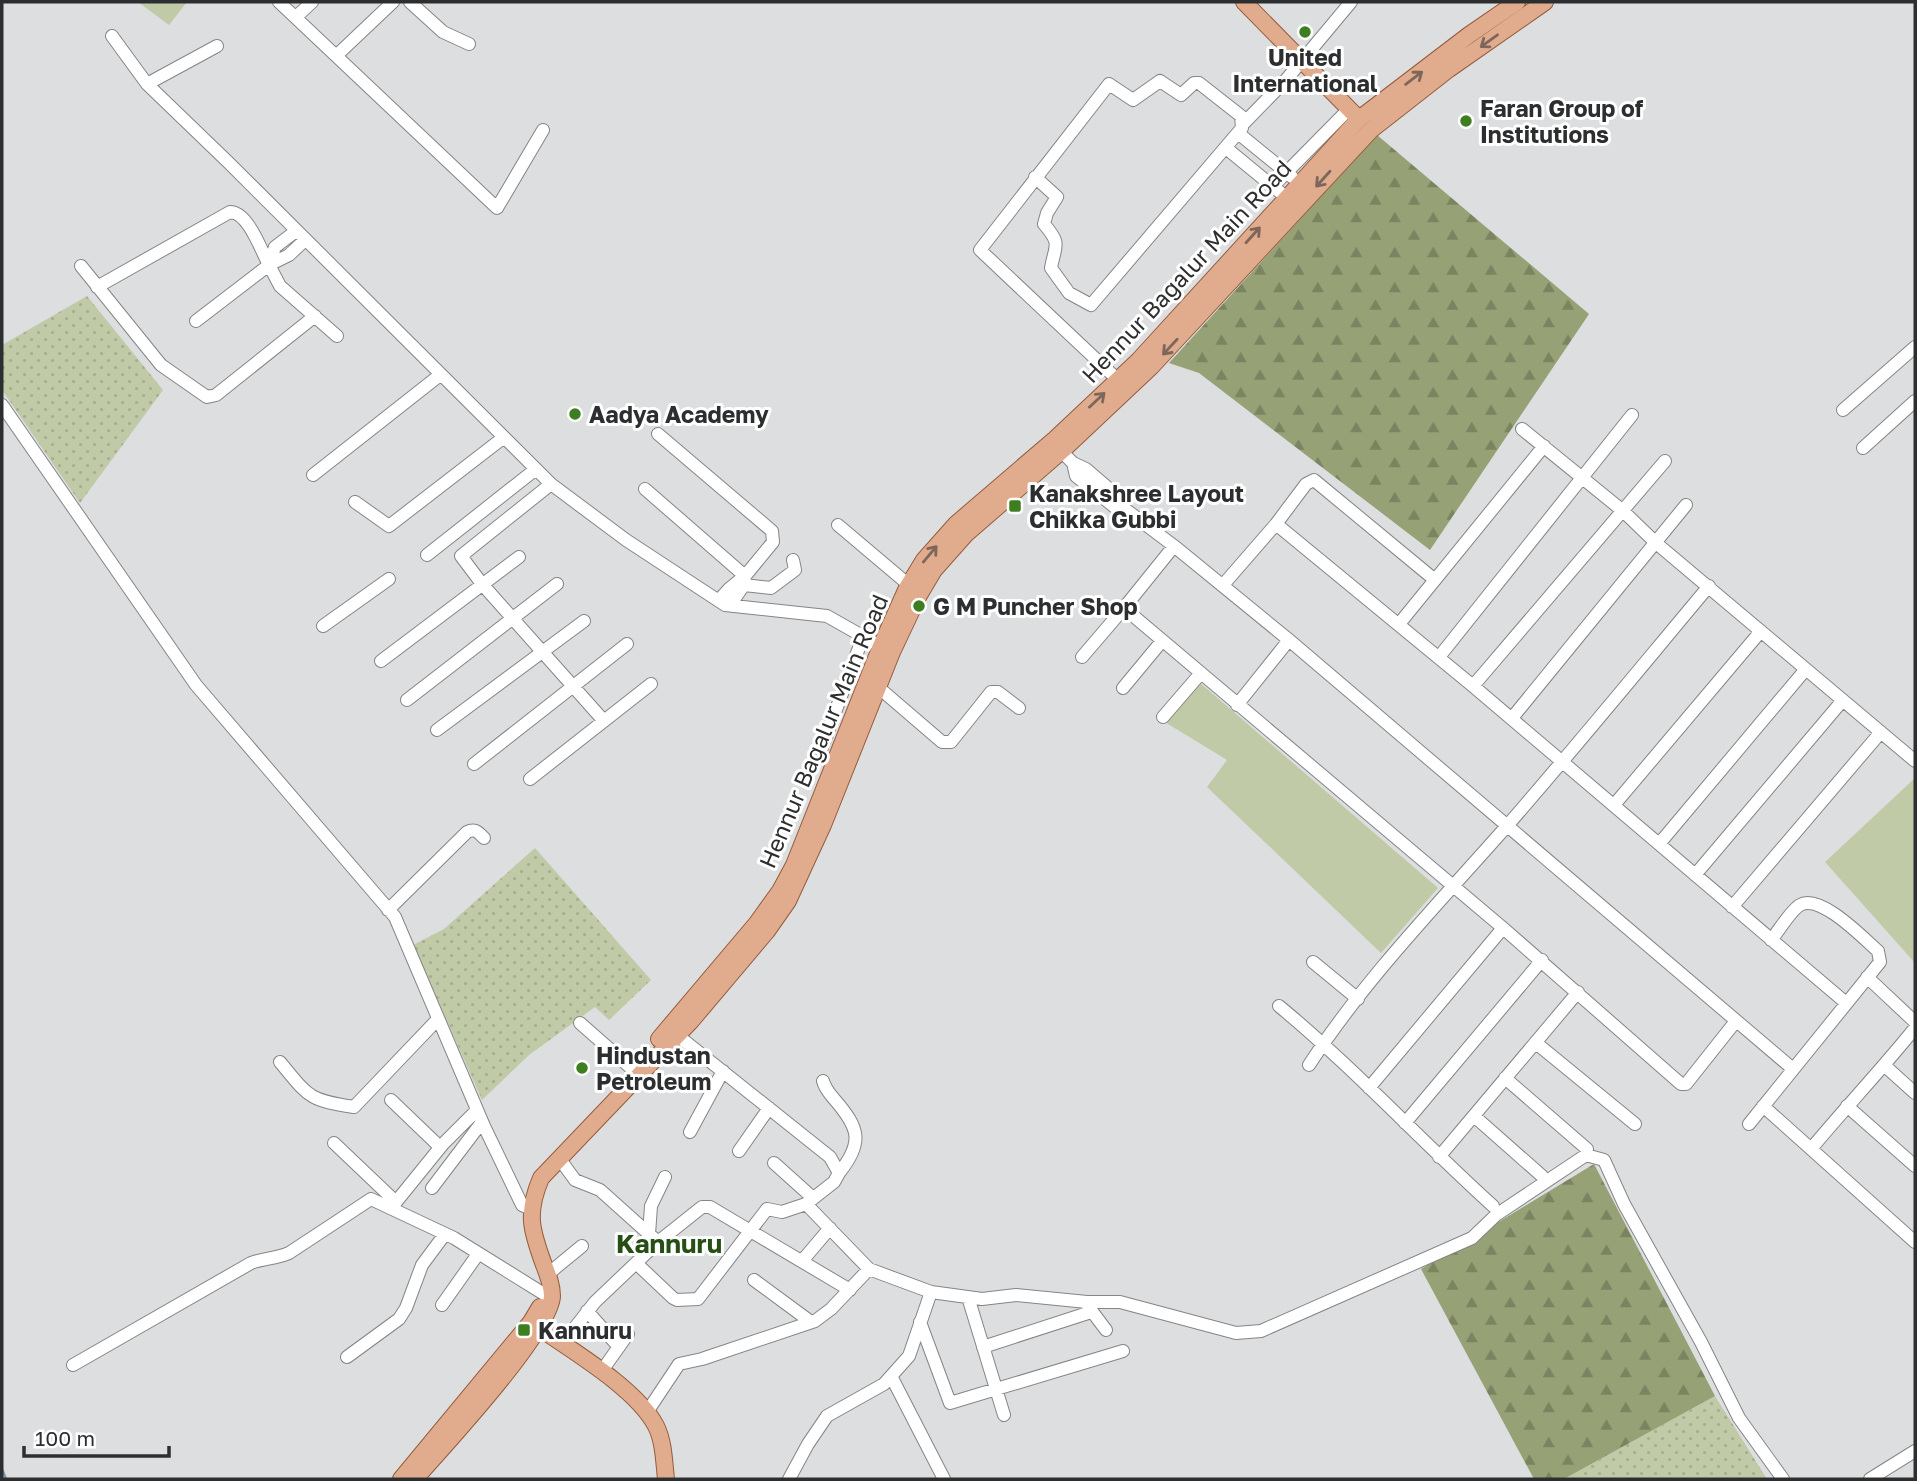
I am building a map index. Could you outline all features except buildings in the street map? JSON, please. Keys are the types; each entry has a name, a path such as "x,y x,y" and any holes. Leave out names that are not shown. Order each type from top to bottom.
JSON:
{"main road":[{"path":"1244,2 1359,119"},
{"path":"1359,119 1517,2"},
{"path":"1359,119 1449,69 1545,2"},
{"name":"Hennur Bagalur Main Road","path":"526,1207 541,1178 616,1091 631,1068 673,1031 780,891 794,865 886,649 909,585 924,560 956,524 1062,452 1118,380 1359,119"},
{"name":"Hennur Bagalur Main Road","path":"544,1294 541,1276 527,1239 528,1186 536,1172 767,931 788,901 819,836 878,687 886,649 934,570 966,534 1062,452 1151,367 1359,119"},
{"path":"401,1479 549,1312 552,1297 548,1274 526,1207"},
{"path":"415,1479 495,1386 536,1325 544,1294"},
{"path":"536,1325 601,1372 647,1412 657,1428 666,1479"}],"street":[{"path":"279,2 497,208 543,130"},
{"path":"296,17 312,2"},
{"path":"337,55 393,2"},
{"path":"410,2 443,32 469,44"},
{"path":"1035,177 1057,197 1044,219 1044,224 1056,239 1057,248 1051,268 1069,293 1091,305 1351,2"},
{"path":"112,36 147,84 551,484 626,540 724,603 827,616 886,649"},
{"path":"147,84 217,46"},
{"path":"1118,380 980,250 1109,84 1133,100 1160,81 1181,95 1194,83 1199,83 1241,116 1241,128 1300,184"},
{"path":"1274,186 1287,172 1359,119"},
{"path":"1226,148 1287,198"},
{"path":"97,287 230,212 235,212 244,218 280,286 337,336"},
{"path":"196,321 269,265 275,247 301,235"},
{"path":"81,266 161,365 170,374 207,397 215,395 315,316"},
{"path":"1843,410 1915,347"},
{"path":"313,475 440,375"},
{"path":"1863,448 1915,401"},
{"path":"2,405 196,685 394,918 480,1116 526,1207"},
{"path":"1438,657 1632,415"},
{"path":"1522,429 1623,511 1657,543 1915,761"},
{"path":"658,434 772,531 774,539 771,546 745,580 731,587 724,603"},
{"path":"355,502 389,526 503,438"},
{"path":"1399,624 1544,446"},
{"path":"1062,452 1122,500 1125,509 1289,640 1793,1069"},
{"path":"1473,685 1664,461"},
{"path":"427,555 536,469"},
{"path":"1223,585 1276,524 1306,484 1314,480 1435,580"},
{"path":"551,484 461,556 482,584 604,721"},
{"path":"645,489 745,580 771,588 795,570 793,559"},
{"path":"1512,718 1686,505"},
{"path":"1276,524 1473,685 1845,1002"},
{"path":"838,525 909,585"},
{"path":"1082,657 1174,546"},
{"path":"382,661 519,557"},
{"path":"323,626 389,579"},
{"path":"407,700 557,584"},
{"path":"1309,1065 1358,999 1453,885 1506,827 1709,586"},
{"path":"1124,608 1542,960 1681,1084 1686,1084 1736,1021"},
{"path":"437,730 584,621"},
{"path":"1614,805 1761,631"},
{"path":"821,750 863,637"},
{"path":"1237,705 1289,640"},
{"path":"1123,688 1162,641"},
{"path":"474,764 627,644"},
{"path":"1659,844 1806,669"},
{"path":"1163,716 1200,673"},
{"path":"530,779 651,684"},
{"path":"878,687 942,742 951,742 991,692 998,692 1019,708"},
{"path":"1695,875 1843,700"},
{"path":"1732,907 1881,732"},
{"path":"388,910 467,832 478,831 484,838"},
{"path":"1749,1124 1880,962 1878,951 1824,906 1809,902 1799,905 1771,940"},
{"path":"1369,1088 1503,928"},
{"path":"1405,1123 1542,960"},
{"path":"1313,962 1358,999"},
{"path":"1867,977 1915,1022"},
{"path":"1439,1157 1578,992"},
{"path":"1279,1006 1324,1043 1439,1157 1493,1206"},
{"path":"280,1062 307,1095 327,1103 354,1107 438,1019"},
{"path":"580,1023 631,1068"},
{"path":"1811,1149 1915,1028"},
{"path":"673,1031 830,1157 839,1173"},
{"path":"1536,1043 1635,1124"},
{"path":"1885,1066 1915,1093"},
{"path":"690,1132 723,1071"},
{"path":"1505,1078 1587,1149"},
{"path":"636,1263 673,1298 698,1298 767,1209 782,1212 810,1201 834,1182 850,1159 856,1142 856,1130 825,1088 823,1081"},
{"path":"391,1100 440,1147"},
{"path":"1847,1105 1915,1166"},
{"path":"1763,1106 1915,1242"},
{"path":"739,1151 769,1108"},
{"path":"334,1143 396,1202 440,1147 480,1116"},
{"path":"432,1188 480,1116"},
{"path":"1474,1116 1542,1176"},
{"path":"983,1347 1089,1307 1120,1302 1236,1333 1261,1331 1472,1238 1496,1215 1586,1155 1592,1155 1604,1160 1624,1204 1701,1342 1739,1418 1783,1479"},
{"path":"559,1158 575,1180 600,1190 654,1238"},
{"path":"774,1163 869,1269 931,1292 982,1299 1016,1296 1089,1307 1106,1330"},
{"path":"654,1238 651,1206 665,1177"},
{"path":"73,1365 251,1263 289,1253 371,1199 445,1234 544,1294"},
{"path":"562,1343 587,1311 636,1263 654,1238 702,1207 710,1207 850,1290"},
{"path":"802,1261 830,1228"},
{"path":"347,1357 399,1319 406,1308 422,1265 445,1234"},
{"path":"548,1274 582,1246"},
{"path":"442,1305 478,1254"},
{"path":"647,1412 679,1364 702,1359 811,1322 831,1309 869,1269"},
{"path":"754,1280 811,1322"},
{"path":"789,1479 827,1416 884,1384 909,1356 931,1292"},
{"path":"968,1297 1004,1415"},
{"path":"587,1311 619,1347"},
{"path":"920,1322 950,1403 1124,1350"},
{"path":"601,1372 628,1334"},
{"path":"891,1376 944,1479"},
{"path":"1870,1479 1915,1451"}],"green space":[{"path":"138,2 187,2 169,25"},
{"path":"1377,135 1589,314 1430,550 1199,373 1169,363"},
{"path":"87,296 163,390 80,503 2,390 2,345"},
{"path":"1199,682 1438,888 1381,953 1207,787 1227,760 1163,721"},
{"path":"1915,778 1915,963 1825,862"},
{"path":"535,848 651,980 609,1020 595,1007 529,1055 482,1100 413,945 444,929"},
{"path":"1594,1164 1715,1396 1564,1479 1534,1479 1421,1269"},
{"path":"1715,1396 1767,1479 1564,1479"}],"waterway":[{"path":"2,1469 6,1479"}],"place":[{"name":"United International","path":"1305,32"},
{"name":"Faran Group of Institutions","path":"1466,121"},
{"name":"Aadya Academy","path":"575,414"},
{"name":"Kanakshree Layout Chikka Gubbi","path":"1015,506"},
{"name":"G M Puncher Shop","path":"919,606"},
{"name":"Hindustan Petroleum","path":"582,1068"},
{"name":"Kannuru","path":"524,1330"}],"district":[{"name":"Kannuru","path":"669,1243"}]}
